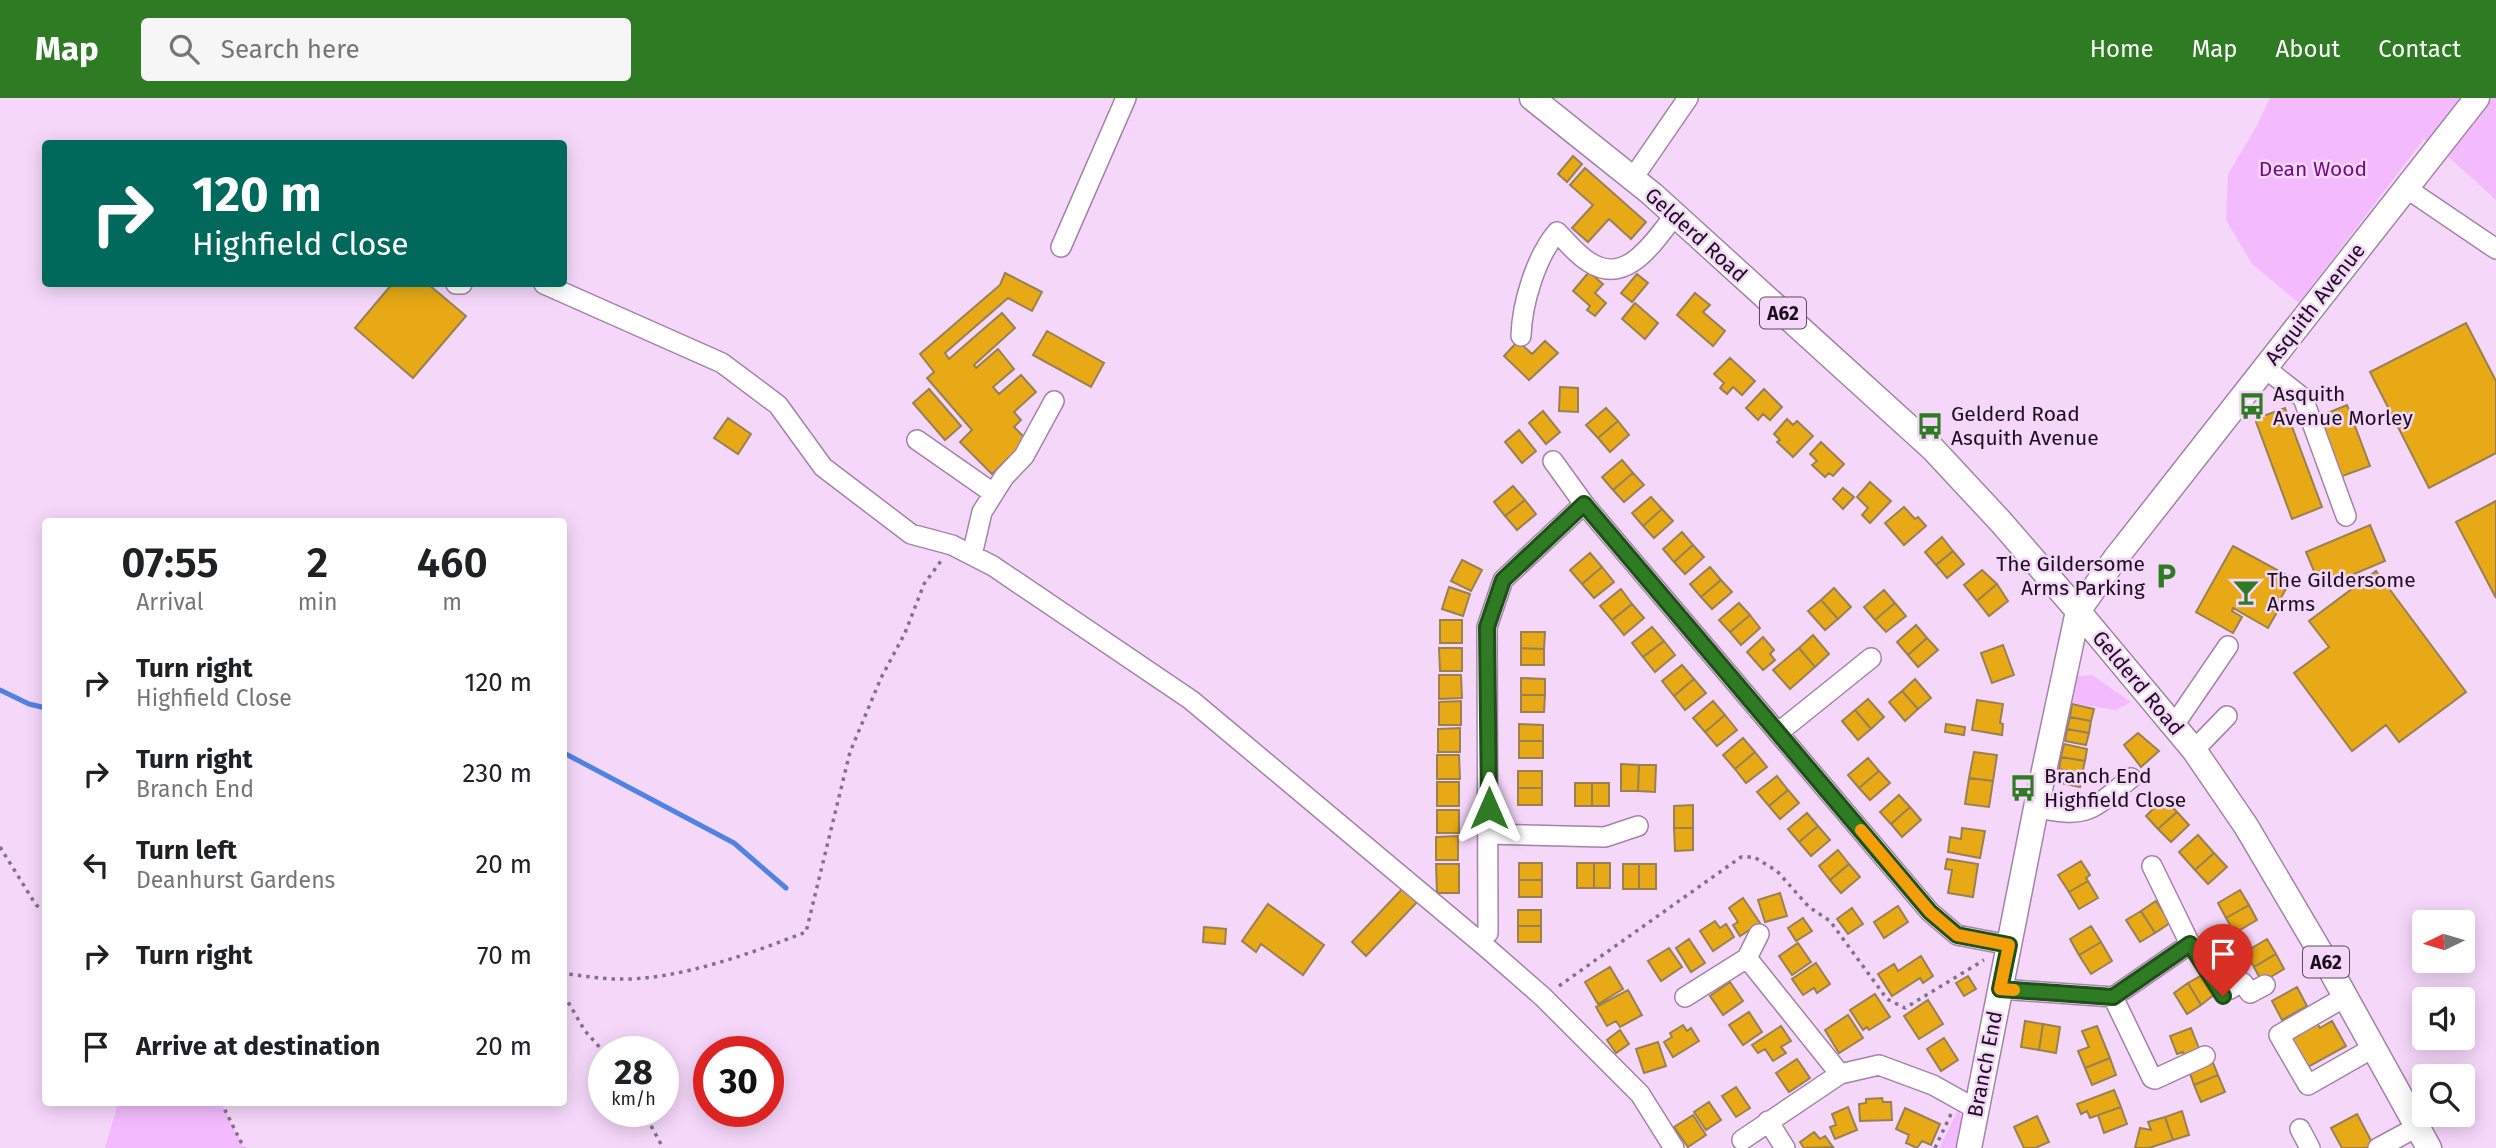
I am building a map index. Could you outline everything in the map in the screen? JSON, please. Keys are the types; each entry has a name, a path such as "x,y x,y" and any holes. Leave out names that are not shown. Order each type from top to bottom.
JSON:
{"main road":[{"name":"Gelderd Road","path":"1532,98 1633,178 1933,449 2078,611 2194,750 2246,827 2423,1138"},
{"name":"Asquith Avenue","path":"2078,611 2115,559 2477,98"},
{"name":"Branch End","path":"1969,1148 1967,1104 2000,989 2078,611"}],"street":[{"path":"1061,247 1126,98"},
{"path":"1633,178 1688,98"},
{"path":"2406,188 2496,249"},
{"path":"1521,336 1521,316 1544,248 1557,232 1590,263 1612,271 1629,266 1646,251 1675,215"},
{"path":"551,287 722,363 778,405 823,467 911,534 952,545 993,566 1191,700 1543,997 1640,1094 1674,1148"},
{"path":"2265,368 2303,398 2346,516"},
{"path":"972,555 982,512 1004,477 1024,456 1054,401"},
{"path":"917,440 993,493"},
{"path":"1553,461 1584,504 1930,912 1957,935 2009,945"},
{"path":"1488,933 1487,627 1503,580 1584,504"},
{"path":"2174,725 2228,646"},
{"path":"1779,732 1871,658"},
{"path":"2194,750 2227,716"},
{"path":"2036,807 2079,813 2095,808 2131,778"},
{"path":"1489,834 1605,837 1639,826"},
{"path":"2152,866 2190,944 2223,996"},
{"path":"1685,997 1747,958 1759,934"},
{"path":"2190,944 2204,953 2230,989 2243,983 2250,993 2265,985"},
{"path":"2000,989 2113,997 2190,944"},
{"path":"1747,958 1839,1074"},
{"path":"2113,997 2152,1078 2205,1056"},
{"path":"2345,997 2279,1035 2308,1085 2374,1048"},
{"path":"1742,1140 1839,1074 1879,1065 1933,1085 1967,1104"},
{"path":"1768,1121 1785,1148"},
{"path":"2300,1129 2310,1148"},
{"path":"2378,1148 2423,1138"}],"path":[{"path":"567,976 618,979 670,974 704,967 806,932 850,752 881,678 905,633 924,584 952,545"},
{"path":"0,847 36,905 42,909"},
{"path":"567,1000 590,1036"},
{"path":"1935,1148 1967,1104"},
{"path":"223,1106 244,1148"},
{"path":"652,1127 663,1148"}],"green space":[{"name":"Dean Wood","path":"2270,98 2496,98 2496,200 2424,139 2299,303 2252,264 2226,220 2228,174"},
{"path":"2092,675 2131,702 2116,710 2072,703 2076,676"},
{"path":"117,1106 223,1106 244,1148 105,1148"},
{"path":"1959,1108 1963,1129 1959,1148 1939,1148"}],"building":[{"path":"1573,156 1582,164 1567,182 1558,174"},
{"path":"1585,168 1646,222 1631,239 1609,219 1588,242 1572,228 1593,205 1570,185"},
{"path":"1589,272 1603,284 1595,293 1606,303 1595,316 1587,310 1590,306 1573,291"},
{"path":"1005,273 1042,292 1032,311 1008,298 945,353 949,359 1002,313 1015,328 974,365 976,368 998,349 1014,369 993,387 999,394 1021,375 1036,392 1014,412 1021,420 1014,427 1027,440 992,474 960,442 972,430 927,378 934,372 920,354 1000,285"},
{"path":"1637,274 1648,283 1632,302 1621,293"},
{"path":"389,287 432,287 466,316 413,378 355,328"},
{"path":"1695,293 1710,305 1703,312 1725,331 1713,346 1677,315"},
{"path":"1635,303 1658,323 1645,339 1622,319"},
{"path":"2466,323 2496,381 2496,453 2429,488 2370,372"},
{"path":"1047,331 1104,363 1091,387 1033,355"},
{"path":"1518,341 1532,354 1545,341 1558,353 1529,380 1504,356"},
{"path":"1730,358 1755,381 1742,395 1733,387 1727,394 1720,388 1724,383 1714,374"},
{"path":"1560,387 1578,388 1578,412 1559,411"},
{"path":"929,389 961,426 945,440 913,403"},
{"path":"1764,389 1782,407 1770,420 1763,414 1758,420 1746,408"},
{"path":"2347,405 2370,466 2337,478 2315,418"},
{"path":"1606,408 1618,421 1598,438 1586,425"},
{"path":"2285,408 2322,507 2292,519 2255,419"},
{"path":"1543,411 1560,432 1546,444 1529,423"},
{"path":"728,418 751,434 738,454 714,438"},
{"path":"1787,419 1793,425 1797,421 1813,436 1793,457 1777,442 1780,440 1774,434"},
{"path":"1618,421 1629,435 1610,452 1598,438"},
{"path":"1519,430 1536,451 1522,463 1505,442"},
{"path":"1821,442 1844,464 1833,476 1829,473 1825,477 1812,465 1817,461 1810,454"},
{"path":"1622,460 1633,473 1613,490 1602,477"},
{"path":"1633,473 1644,485 1624,502 1613,490"},
{"path":"1870,482 1891,501 1870,523 1862,515 1868,508 1857,497"},
{"path":"1513,486 1525,500 1505,516 1494,502"},
{"path":"1843,488 1854,497 1843,509 1833,499"},
{"path":"1651,497 1662,509 1643,526 1632,513"},
{"path":"1525,500 1536,514 1517,530 1505,516"},
{"path":"2496,501 2496,598 2456,522"},
{"path":"1904,507 1926,526 1904,545 1885,523"},
{"path":"1662,509 1673,521 1654,538 1643,526"},
{"path":"2370,525 2385,561 2321,588 2306,552"},
{"path":"1682,532 1693,545 1674,562 1663,549"},
{"path":"1942,537 1953,551 1936,565 1925,552"},
{"path":"1693,545 1704,557 1685,574 1674,562"},
{"name":"The Gildersome Arms","path":"2233,546 2292,578 2268,628 2233,608 2232,611 2242,617 2233,633 2196,612"},
{"path":"1953,551 1964,564 1947,578 1936,565"},
{"path":"1590,553 1602,567 1582,584 1570,570"},
{"path":"1462,560 1482,570 1471,591 1451,581"},
{"path":"1602,567 1614,582 1594,598 1582,584"},
{"path":"1710,567 1721,580 1701,597 1690,584"},
{"path":"1982,570 1997,584 1977,601 1964,585"},
{"path":"2376,571 2466,692 2399,742 2386,725 2352,751 2294,673 2329,647 2309,621"},
{"path":"1721,580 1732,592 1712,609 1701,597"},
{"path":"1997,584 2008,601 1989,616 1977,601"},
{"path":"1449,587 1470,594 1463,616 1442,609"},
{"path":"1834,588 1851,607 1838,619 1821,600"},
{"path":"1621,589 1632,604 1612,620 1600,606"},
{"path":"1884,590 1895,603 1875,620 1864,607"},
{"path":"1821,600 1838,619 1825,630 1808,611"},
{"path":"1739,603 1750,615 1730,632 1719,620"},
{"path":"1895,603 1906,616 1886,632 1875,620"},
{"path":"1632,604 1644,618 1624,635 1612,620"},
{"path":"1750,615 1760,628 1741,645 1730,632"},
{"path":"1440,620 1462,620 1462,643 1440,643"},
{"path":"1916,625 1927,638 1908,655 1897,642"},
{"path":"1652,627 1664,641 1643,657 1632,643"},
{"path":"1521,632 1545,632 1544,649 1521,648"},
{"path":"1813,635 1829,654 1815,667 1799,648"},
{"path":"1763,637 1774,650 1770,654 1775,660 1763,670 1747,652"},
{"path":"1927,638 1938,650 1918,667 1908,655"},
{"path":"1664,641 1675,655 1655,672 1643,657"},
{"path":"2003,645 2014,675 1992,683 1981,653"},
{"path":"1439,648 1462,648 1462,671 1440,671"},
{"path":"1521,648 1544,649 1544,665 1521,665"},
{"path":"1799,648 1815,667 1790,689 1773,670"},
{"path":"1682,665 1694,679 1674,696 1662,681"},
{"path":"1439,675 1461,675 1462,698 1439,699"},
{"path":"1521,678 1545,679 1545,695 1521,695"},
{"path":"1694,679 1706,693 1685,710 1674,696"},
{"path":"1915,679 1931,698 1918,709 1902,691"},
{"path":"1902,691 1918,709 1905,721 1889,702"},
{"path":"1521,695 1545,695 1544,712 1521,712"},
{"path":"1868,699 1884,717 1871,729 1855,710"},
{"path":"1977,700 2003,704 2000,723 2003,724 2002,735 1972,730"},
{"path":"1461,701 1461,725 1439,725 1439,702"},
{"path":"1713,701 1725,715 1705,732 1693,718"},
{"path":"2072,704 2094,709 2091,721 2070,717"},
{"path":"1855,710 1871,729 1858,740 1842,721"},
{"path":"1725,715 1737,730 1717,746 1705,732"},
{"path":"2070,717 2091,721 2089,733 2067,729"},
{"path":"1519,724 1543,725 1543,741 1519,741"},
{"path":"1946,724 1965,727 1964,735 1945,732"},
{"path":"1460,728 1460,752 1438,752 1438,729"},
{"path":"2067,729 2089,733 2086,745 2065,741"},
{"path":"2138,733 2159,751 2141,767 2124,745"},
{"path":"1743,738 1755,752 1735,769 1723,755"},
{"path":"1519,741 1543,741 1543,758 1519,758"},
{"path":"2064,744 2087,749 2085,761 2061,757"},
{"path":"1755,752 1767,767 1746,783 1735,769"},
{"path":"1974,752 1997,755 1993,781 1969,778"},
{"path":"1437,755 1459,755 1460,779 1437,779"},
{"path":"2061,757 2085,761 2082,774 2059,769"},
{"path":"1868,758 1879,771 1859,788 1848,775"},
{"path":"1621,764 1639,765 1638,791 1621,791"},
{"path":"1639,765 1656,765 1655,792 1638,791"},
{"path":"2059,769 2082,774 2080,787 2056,782"},
{"path":"1518,771 1542,771 1542,788 1518,788"},
{"path":"1879,771 1890,783 1870,800 1859,788"},
{"path":"1777,776 1788,790 1769,806 1757,792"},
{"path":"1969,778 1993,781 1989,807 1965,804"},
{"path":"1437,782 1459,782 1459,806 1437,806"},
{"path":"1575,783 1592,783 1592,806 1575,806"},
{"path":"1592,783 1609,783 1609,806 1592,806"},
{"path":"1518,788 1542,788 1542,805 1518,805"},
{"path":"1788,790 1799,803 1780,819 1769,806"},
{"path":"1899,795 1910,807 1891,824 1880,812"},
{"path":"2164,798 2177,812 2158,829 2146,816"},
{"path":"1693,805 1693,828 1674,828 1674,806"},
{"path":"1910,807 1921,820 1902,837 1891,824"},
{"path":"1437,810 1459,810 1459,833 1437,833"},
{"path":"2177,812 2189,825 2171,842 2158,829"},
{"path":"1807,813 1818,826 1799,842 1788,829"},
{"path":"1818,826 1830,840 1811,856 1799,842"},
{"path":"1674,828 1693,828 1693,850 1675,851"},
{"path":"1962,828 1985,831 1980,858 1948,852 1950,837 1961,839"},
{"path":"2198,835 2214,853 2195,870 2179,852"},
{"path":"1458,836 1458,860 1436,860 1436,837"},
{"path":"1838,850 1849,864 1830,880 1819,866"},
{"path":"2214,853 2227,867 2208,884 2195,870"},
{"path":"1947,859 1978,864 1973,897 1948,893 1952,870 1945,869"},
{"path":"2081,861 2090,875 2086,878 2088,881 2069,892 2058,875"},
{"path":"1519,863 1542,863 1542,880 1519,880"},
{"path":"1577,863 1594,863 1594,888 1577,888"},
{"path":"1594,863 1610,863 1610,888 1594,888"},
{"path":"1436,864 1459,864 1459,893 1437,893"},
{"path":"1623,864 1639,864 1639,889 1623,889"},
{"path":"1639,864 1656,864 1656,889 1639,889"},
{"path":"1849,864 1860,877 1841,893 1830,880"},
{"path":"1519,880 1542,880 1542,897 1519,897"},
{"path":"2088,881 2098,898 2079,909 2069,892"},
{"path":"1404,887 1418,901 1366,956 1352,942"},
{"path":"2240,890 2249,905 2226,918 2218,903"},
{"path":"1780,893 1787,916 1765,922 1758,900"},
{"path":"1743,898 1760,923 1740,936 1733,925 1738,922 1729,908"},
{"path":"2156,901 2170,923 2155,933 2141,911"},
{"path":"1268,904 1324,945 1303,975 1261,944 1256,952 1242,941"},
{"path":"2249,905 2257,920 2235,933 2226,918"},
{"path":"1898,906 1908,922 1884,938 1874,922"},
{"path":"1852,908 1863,924 1848,934 1837,919"},
{"path":"1518,910 1541,910 1541,926 1518,926"},
{"path":"2141,911 2155,933 2140,942 2126,920"},
{"path":"1803,918 1812,931 1796,941 1788,928"},
{"path":"1715,921 1720,928 1726,924 1734,937 1713,951 1700,931"},
{"path":"1518,926 1541,926 1541,942 1518,942"},
{"path":"2091,926 2101,942 2079,955 2070,939"},
{"path":"1204,927 1226,929 1225,944 1203,942"},
{"path":"1689,939 1705,963 1691,972 1676,948"},
{"path":"2267,939 2276,954 2254,967 2245,952"},
{"path":"2101,942 2112,961 2091,974 2079,955"},
{"path":"1798,943 1811,962 1792,975 1779,956"},
{"path":"1669,948 1682,967 1661,981 1648,961"},
{"path":"2276,954 2284,969 2262,982 2254,967"},
{"path":"1921,956 1933,976 1923,983 1920,978 1892,996 1878,974 1894,964 1898,971"},
{"path":"1816,963 1830,984 1817,993 1814,988 1803,995 1792,979"},
{"path":"1610,967 1623,989 1598,1004 1585,982"},
{"path":"2202,975 2215,994 2201,1005 2188,983"},
{"path":"1968,976 1976,989 1964,996 1956,983"},
{"path":"1730,982 1743,1001 1723,1015 1710,996"},
{"path":"2188,983 2201,1005 2187,1014 2174,993"},
{"path":"2297,987 2307,1006 2282,1020 2272,1001"},
{"path":"1628,990 1642,1015 1620,1027 1616,1021 1607,1026 1596,1007"},
{"path":"1875,994 1890,1017 1869,1030 1867,1027 1863,1030 1850,1010"},
{"path":"1928,1000 1943,1024 1919,1039 1904,1016"},
{"path":"2307,1006 2320,1028 2332,1021 2346,1046 2308,1067 2282,1020"},
{"path":"1749,1012 1762,1032 1743,1045 1729,1025"},
{"path":"1848,1015 1863,1038 1839,1053 1825,1030"},
{"path":"2025,1021 2043,1024 2039,1050 2021,1047"},
{"path":"2043,1024 2060,1027 2056,1053 2039,1050"},
{"path":"1683,1025 1687,1031 1691,1028 1699,1041 1673,1057 1664,1042 1672,1037 1670,1033"},
{"path":"1781,1026 1791,1041 1781,1047 1786,1053 1773,1061 1765,1049 1758,1053 1752,1045"},
{"path":"2097,1026 2110,1058 2085,1068 2078,1051 2089,1047 2082,1031"},
{"path":"2191,1028 2200,1051 2185,1057 2183,1052 2177,1054 2170,1036"},
{"path":"1620,1030 1629,1044 1616,1053 1607,1040"},
{"path":"1944,1038 1958,1060 1941,1071 1927,1049"},
{"path":"1658,1042 1666,1066 1644,1073 1636,1049"},
{"path":"2110,1058 2116,1075 2092,1085 2085,1068"},
{"path":"2211,1058 2218,1075 2194,1085 2188,1068"},
{"path":"1797,1059 1810,1078 1789,1092 1776,1073"},
{"path":"2218,1075 2225,1092 2201,1102 2194,1085"},
{"path":"1736,1087 1750,1108 1736,1117 1722,1096"},
{"path":"2114,1090 2121,1107 2090,1118 2087,1111 2081,1114 2077,1104"},
{"path":"1882,1098 1883,1102 1891,1102 1892,1120 1860,1121 1859,1104 1866,1103 1866,1099"},
{"path":"1709,1102 1721,1120 1706,1130 1694,1112"},
{"path":"1848,1107 1857,1130 1835,1139 1830,1127 1836,1125 1832,1114"},
{"path":"2121,1107 2127,1124 2104,1133 2098,1115"},
{"path":"1905,1108 1940,1124 1931,1145 1922,1141 1917,1148 1906,1143 1909,1135 1896,1129"},
{"path":"2182,1111 2189,1135 2173,1140 2165,1117"},
{"path":"2357,1114 2375,1148 2342,1148 2331,1128"},
{"path":"1693,1115 1706,1135 1688,1147 1674,1127"},
{"path":"2037,1116 2049,1142 2035,1148 2024,1148 2014,1127"},
{"path":"2165,1117 2173,1140 2149,1148 2135,1148 2140,1128 2151,1130 2148,1122"},
{"path":"1814,1132 1820,1139 1825,1136 1833,1147 1804,1148 1800,1142"}],"waterway":[{"path":"0,690 42,707"},
{"path":"567,755 734,843 786,888"}],"slow traffic":[{"path":"1861,830 1930,912 1957,935 2009,945 2000,989 2014,990"}],"place":[{"name":"Asquith Avenue Morley","path":"2252,406"},
{"name":"Gelderd Road Asquith Avenue","path":"1930,426"},
{"name":"The Gildersome Arms Parking","path":"2166,576"},
{"name":"The Gildersome Arms","path":"2246,592"},
{"name":"Branch End Highfield Close","path":"2023,788"}],"route":[{"path":"1489,808 1487,627 1503,580 1584,504 1930,912 1957,935 2009,945 2000,989 2113,997 2190,944 2223,996"}]}
